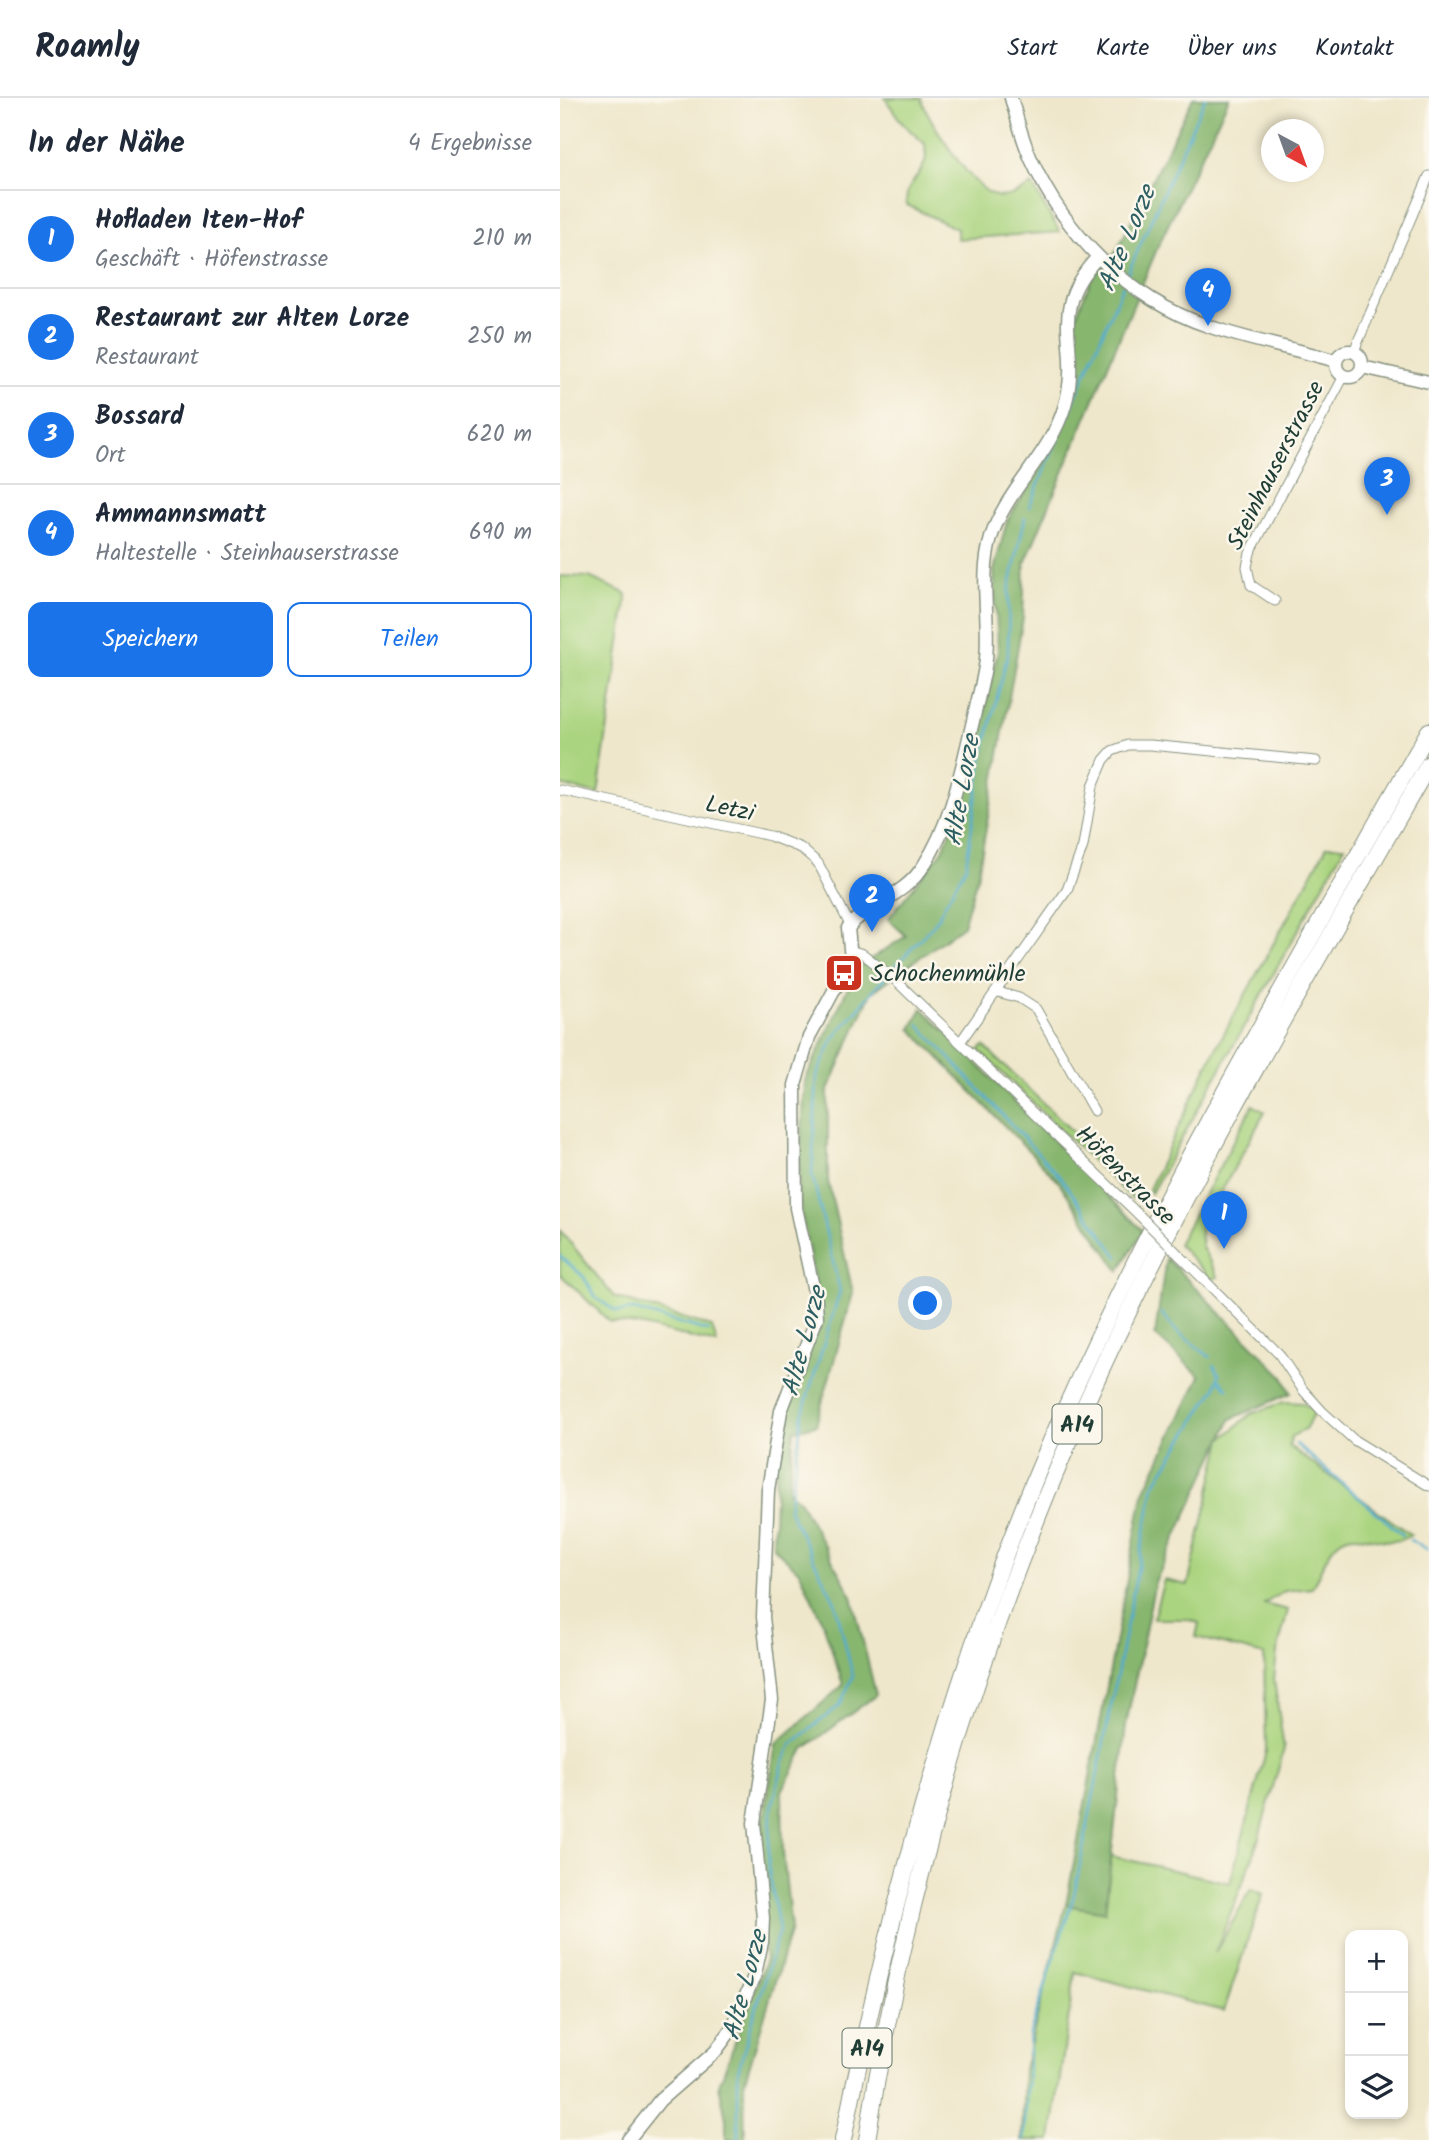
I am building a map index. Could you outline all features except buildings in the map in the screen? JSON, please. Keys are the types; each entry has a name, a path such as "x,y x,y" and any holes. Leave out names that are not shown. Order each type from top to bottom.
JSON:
{"highway":[{"name":"A14","path":"850,2140 886,1956 915,1839 965,1672 1014,1533 1063,1413 1119,1294 1186,1164 1429,731"},
{"name":"A14","path":"867,2140 902,1956 938,1812 980,1676 1037,1520 1100,1373 1161,1247 1429,764"},
{"path":"843,2140 886,1956"}],"street":[{"name":"Steinhauserstrasse","path":"1011,98 1041,178 1060,211 1103,261 1152,300 1208,326 1336,361"},
{"path":"1429,176 1354,351 1361,358 1362,367 1429,382"},
{"path":"628,2140 660,2100 715,2052 732,2029 755,1974 762,1942 754,1823 772,1700 764,1617 768,1490 781,1411 817,1318 817,1301 796,1208 795,1085 809,1037 853,951 847,935 850,925 908,887 925,865 946,824 986,661 986,555 994,527 1048,444 1065,408 1071,382 1068,307 1079,279 1103,261"},
{"name":"Steinhauserstrasse","path":"1354,351 1344,351 1336,361 1337,370 1344,376 1355,376 1362,367"},
{"name":"Steinhauserstrasse","path":"1275,601 1251,585 1247,567 1250,553 1344,376"},
{"path":"961,1041 998,992 1067,890 1083,846 1093,786 1104,760 1112,751 1128,745 1150,745 1316,761"},
{"name":"Letzi","path":"560,790 770,836 801,848 818,863 850,925"},
{"name":"Höfenstrasse","path":"853,951 872,960 892,977 1138,1214 1279,1354 1303,1390 1322,1411 1354,1440 1429,1486"},
{"name":"Höfenstrasse","path":"998,992 1020,998 1036,1009 1094,1111"}],"green space":[{"path":"885,98 921,98 942,137 964,168 986,191 1001,197 1015,194 1032,185 1060,232 957,239 957,229 907,205 909,188 926,160 925,144 902,123"},
{"path":"1193,98 1229,98 1159,244 1025,563 1023,618 978,874 963,926 871,993 828,1090 828,1181 853,1293 816,1425 794,1430 788,1491 799,1500 852,1596 876,1695 804,1749 782,1791 783,1853 791,1929 744,2084 745,2140 726,2140 726,2119 719,2085 765,1962 757,1861 776,1744 843,1685 823,1623 800,1572 773,1547 777,1448 802,1361 822,1320 798,1195 805,1080 857,968 906,936 888,919 943,850 967,790 998,651 994,570 1007,521 1044,462 1080,377 1072,325 1091,279 1116,252"},
{"path":"560,576 589,577 627,594 598,794 560,785"},
{"path":"1327,846 1345,846 1151,1193 1149,1189 1215,1050"},
{"path":"922,1008 1143,1231 1119,1271 1058,1181 911,1029"},
{"path":"984,1046 1135,1192 1132,1199 979,1050"},
{"path":"1253,1105 1265,1112 1200,1230 1202,1247 1218,1277 1211,1279 1178,1244"},
{"path":"560,1230 614,1297 712,1327 717,1344 639,1325 610,1322 560,1274"},
{"path":"1166,1258 1282,1375 1291,1393 1231,1419 1155,1582 1126,1725 1105,1912 1066,1905 1143,1494 1200,1376 1155,1335"},
{"path":"1284,1402 1303,1403 1315,1412 1305,1429 1291,1437 1289,1446 1411,1535 1390,1541 1359,1536 1341,1540 1327,1557 1312,1588 1285,1591 1264,1604 1288,1610 1277,1652 1274,1680 1284,1749 1254,1854 1215,1953 1251,1889 1263,1894 1224,2011 1075,1972 1051,2140 1022,2140 1024,2070 1066,1905 1105,1911 1111,1856 1230,1883 1266,1751 1264,1655 1196,1637 1199,1623 1186,1619 1153,1619 1164,1580 1188,1585 1222,1439 1251,1414"}],"waterway":[{"name":"Alte Lorze","path":"1127,275 1205,98"},
{"name":"Alte Lorze","path":"1066,420 1123,285"},
{"name":"Alte Lorze","path":"1029,507 1063,426"},
{"name":"Alte Lorze","path":"738,2140 738,2071 779,1930 768,1866 771,1812 783,1763 791,1745 840,1705 853,1676 835,1602 789,1510 802,1415 840,1291 812,1174 817,1075 833,1039 934,924 966,866 982,759 1008,653 1009,590 1025,518"},
{"path":"919,1025 1061,1178 1118,1257"},
{"path":"560,1256 583,1276 596,1298 617,1312 634,1310 708,1331"},
{"path":"1162,1313 1175,1330 1210,1357"},
{"path":"1024,2140 1030,2034 1074,1895 1154,1485 1215,1389 1219,1374 1214,1365"},
{"path":"1218,1379 1227,1388"},
{"path":"1296,1444 1403,1535"},
{"path":"1410,1540 1429,1550"}],"place":[{"name":"Ammannsmatt","path":"1208,326"},
{"name":"Bossard","path":"1387,515"},
{"name":"Restaurant zur Alten Lorze","path":"872,932"},
{"name":"Schochenmühle","path":"844,973"},
{"name":"Hofladen Iten-Hof","path":"1224,1249"}]}
